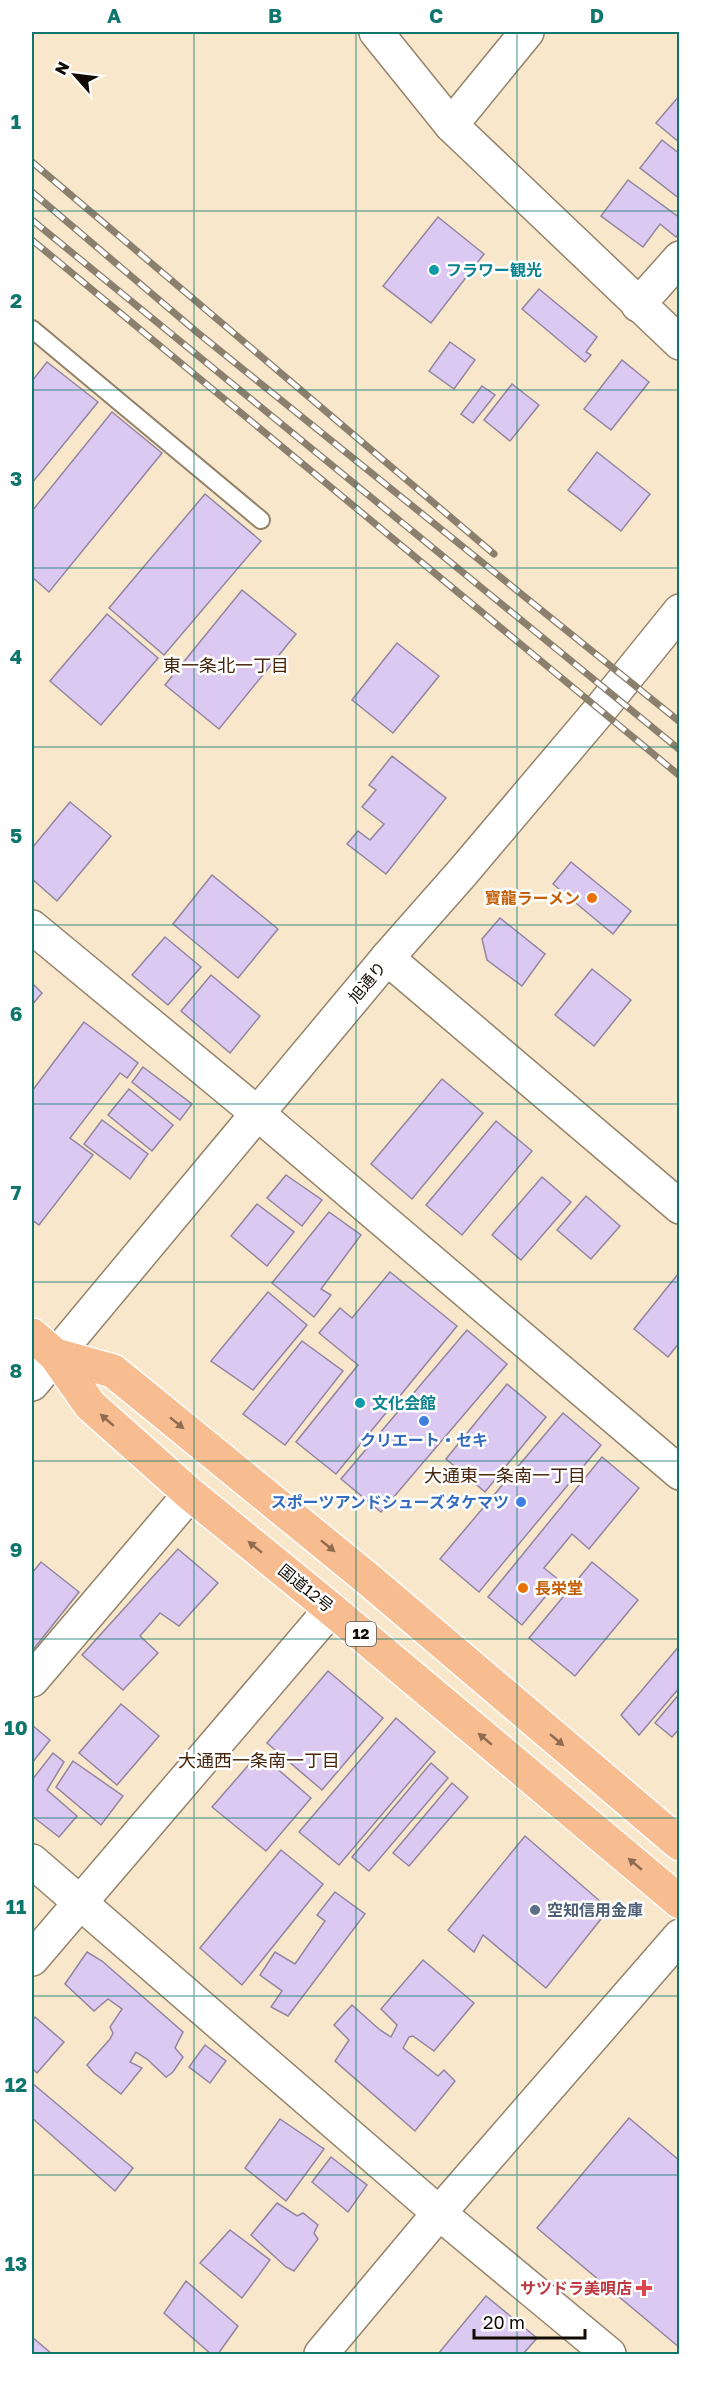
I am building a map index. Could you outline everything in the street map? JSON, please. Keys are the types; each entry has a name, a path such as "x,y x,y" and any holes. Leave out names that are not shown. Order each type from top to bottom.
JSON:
{"highway":[{"name":"国道12号","path":"44,1345 90,1405 190,1494 331,1609 680,1902"},
{"path":"44,1345 113,1371 376,1586 680,1844"}],"street":[{"path":"376,32 451,125 680,343"},
{"path":"451,125 527,32"},
{"path":"638,305 680,258"},
{"name":"旭通り","path":"32,1384 44,1345 257,1113 387,958 470,864 680,610"},
{"path":"32,927 257,1113 680,1473"},
{"path":"387,958 680,1207"},
{"path":"32,1680 190,1494"},
{"path":"32,1959 331,1609"},
{"path":"32,1861 439,2213 609,2355"},
{"path":"321,2355 439,2213 680,1936"}],"lane":[{"path":"32,330 261,520"}],"building":[{"path":"680,95 680,143 656,123"},
{"path":"662,140 680,154 680,199 640,168"},
{"path":"628,180 680,218 680,232 676,237 660,224 643,247 601,216"},
{"name":"フラワー観光","path":"438,217 484,254 431,323 383,286"},
{"path":"539,289 597,337 586,352 591,355 585,362 522,309"},
{"path":"450,342 475,360 454,389 429,371"},
{"path":"622,360 649,382 611,430 584,409"},
{"path":"47,362 98,402 32,483 32,381"},
{"path":"512,384 539,405 510,441 484,420"},
{"path":"482,386 495,395 473,423 461,414"},
{"path":"112,412 162,453 49,592 32,577 32,511"},
{"path":"597,452 650,494 621,531 568,490"},
{"path":"205,494 261,541 164,655 109,608"},
{"path":"242,590 296,634 219,729 165,685"},
{"path":"107,614 158,658 101,725 50,681"},
{"path":"397,643 439,676 393,733 352,700"},
{"path":"392,756 446,798 386,874 347,844 358,831 370,840 384,824 362,807 376,790 369,785"},
{"path":"70,802 111,836 57,901 32,879 32,848"},
{"name":"寶龍ラーメン","path":"571,862 631,911 613,934 553,884"},
{"path":"212,875 278,929 238,978 173,924"},
{"path":"500,918 545,954 522,986 487,960 482,939"},
{"path":"165,937 201,967 168,1005 132,975"},
{"path":"592,969 631,1000 594,1046 555,1015"},
{"path":"211,975 260,1016 230,1053 181,1011"},
{"path":"32,983 42,993 32,1005"},
{"path":"84,1022 138,1063 127,1078 120,1073 70,1138 93,1155 39,1225 32,1220 32,1091"},
{"path":"143,1067 192,1104 180,1120 132,1082"},
{"path":"442,1079 483,1113 412,1199 371,1164"},
{"path":"129,1089 173,1125 152,1151 108,1115"},
{"path":"102,1120 148,1154 130,1179 84,1144"},
{"path":"496,1121 532,1151 462,1235 426,1205"},
{"path":"286,1175 322,1200 302,1226 267,1198"},
{"path":"542,1177 571,1202 521,1260 492,1235"},
{"path":"586,1196 620,1226 591,1259 557,1230"},
{"path":"257,1204 294,1232 267,1266 231,1236"},
{"path":"329,1212 361,1235 321,1289 331,1295 314,1317 272,1283"},
{"name":"文化会館","path":"390,1272 457,1326 336,1474 296,1442 358,1365 319,1333 340,1308 352,1318"},
{"path":"678,1274 680,1342 668,1357 634,1329"},
{"path":"268,1292 307,1325 253,1390 211,1361"},
{"name":"クリエート・セキ","path":"467,1330 507,1364 381,1512 341,1479"},
{"path":"302,1341 343,1371 285,1445 243,1414"},
{"path":"507,1384 546,1417 485,1492 446,1459"},
{"name":"スポーツアンドシューズタケマツ","path":"563,1413 601,1445 479,1592 440,1559"},
{"path":"602,1457 639,1488 589,1549 572,1534 544,1568 559,1580 522,1625 488,1597"},
{"path":"178,1549 218,1583 179,1626 160,1613 140,1636 158,1653 123,1690 82,1655"},
{"path":"41,1562 79,1592 32,1651 32,1573"},
{"path":"592,1562 638,1600 575,1676 529,1638"},
{"path":"680,1645 680,1687 639,1735 621,1715"},
{"path":"328,1671 383,1718 322,1790 267,1743"},
{"path":"680,1693 680,1728 672,1737 655,1723"},
{"path":"121,1704 159,1736 117,1785 79,1753"},
{"path":"396,1718 435,1752 339,1865 299,1832"},
{"path":"32,1725 50,1740 32,1763"},
{"path":"53,1753 64,1762 47,1790 77,1816 59,1837 32,1816 32,1780"},
{"path":"259,1753 311,1798 266,1851 212,1807"},
{"path":"73,1761 123,1796 101,1825 56,1787"},
{"path":"431,1763 448,1778 369,1871 352,1857"},
{"path":"452,1783 468,1797 409,1866 393,1853"},
{"path":"525,1836 609,1909 546,1988 483,1935 474,1952 448,1930"},
{"path":"281,1850 323,1884 242,1985 200,1948"},
{"path":"335,1892 365,1914 288,2016 271,2007 282,1991 260,1975 275,1952 295,1964 325,1921 317,1915"},
{"path":"87,1952 102,1961 183,2032 175,2048 183,2057 173,2072 166,2077 136,2052 130,2062 142,2068 121,2094 87,2065 110,2039 113,2033 110,2027 122,2009 108,1999 94,2011 65,1984"},
{"path":"423,1960 474,2003 434,2051 413,2036 409,2037 403,2048 438,2076 444,2070 455,2081 415,2131 335,2061 349,2040 334,2025 352,2005 391,2037 397,2025 381,2009"},
{"path":"35,2017 64,2042 37,2073 32,2068 32,2021"},
{"path":"205,2045 226,2061 210,2083 189,2067"},
{"path":"32,2083 133,2168 115,2191 32,2118"},
{"name":"サツドラ美唄店","path":"629,2118 680,2161 680,2348 537,2228"},
{"path":"280,2119 324,2149 286,2201 245,2168"},
{"path":"331,2157 367,2185 348,2212 312,2182"},
{"path":"277,2203 297,2216 303,2213 318,2225 314,2233 318,2239 294,2271 286,2267 251,2235"},
{"path":"230,2230 270,2260 242,2298 200,2263"},
{"path":"186,2281 238,2326 218,2354 211,2354 164,2313"},
{"path":"486,2296 537,2338 523,2354 438,2354"},
{"path":"32,2337 52,2354 32,2354"}],"railway":[{"path":"32,162 494,554"},
{"path":"32,192 198,333 680,722"},
{"path":"32,220 680,750"},
{"path":"32,240 680,776"}],"place":[{"name":"フラワー観光","path":"434,270"},
{"name":"寶龍ラーメン","path":"592,898"},
{"name":"文化会館","path":"360,1403"},
{"name":"クリエート・セキ","path":"424,1421"},
{"name":"スポーツアンドシューズタケマツ","path":"521,1502"},
{"name":"長栄堂","path":"523,1588"},
{"name":"空知信用金庫","path":"535,1910"},
{"name":"サツドラ美唄店","path":"644,2288"}],"district":[{"name":"東一条北一丁目","path":"226,666"},
{"name":"大通東一条南一丁目","path":"505,1476"},
{"name":"大通西一条南一丁目","path":"259,1761"}]}
